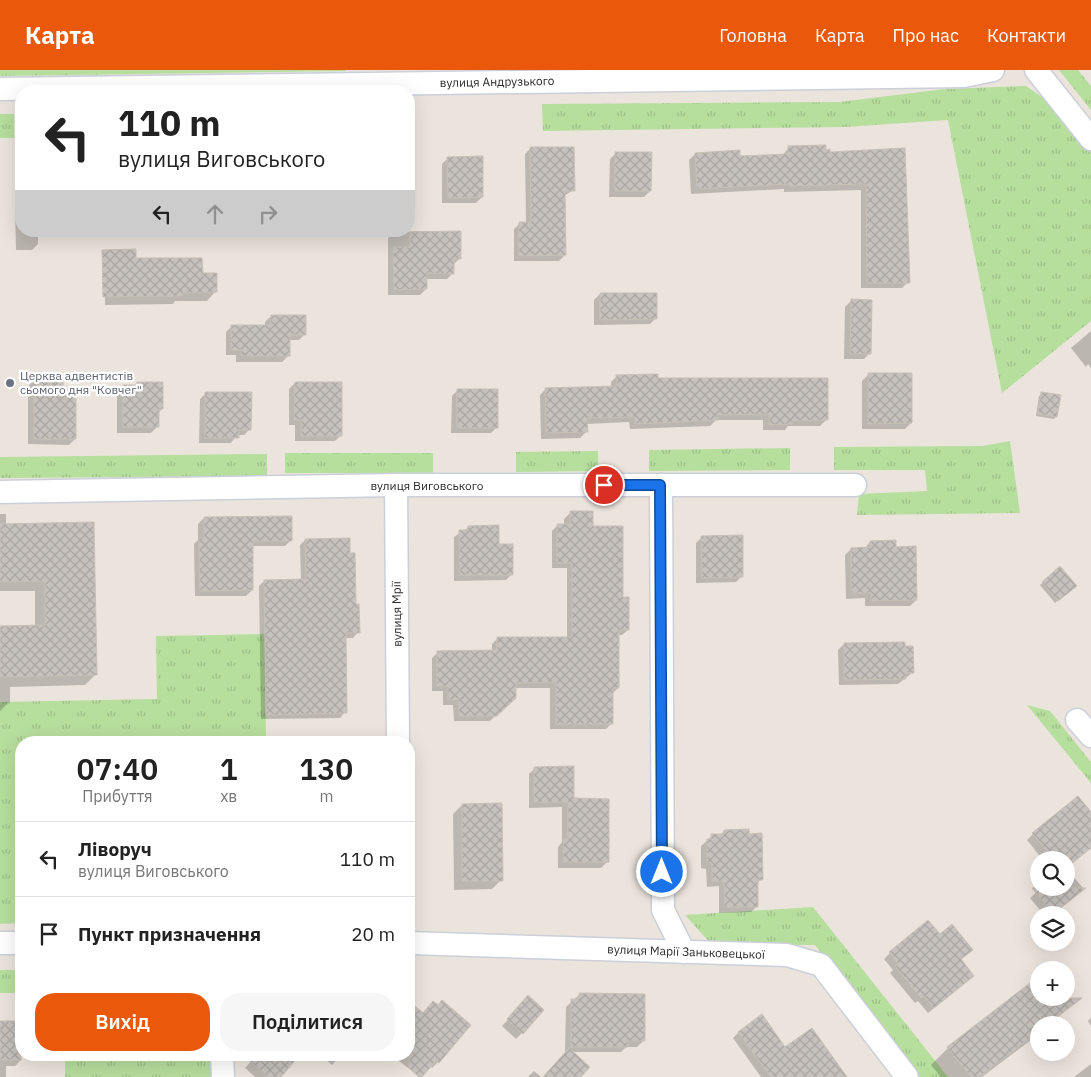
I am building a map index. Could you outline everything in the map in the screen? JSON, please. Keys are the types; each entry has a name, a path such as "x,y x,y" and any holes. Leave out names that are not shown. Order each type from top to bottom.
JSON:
{"street":[{"name":"вулиця Андрузького","path":"297,85 964,76 993,70"},
{"path":"1036,70 1091,139"},
{"name":"вулиця Андрузького","path":"0,89 15,89"},
{"name":"вулиця Виговського","path":"0,492 396,485 855,485"},
{"name":"вулиця Мрії","path":"396,485 398,736"},
{"path":"660,485 663,910 684,952"},
{"name":"вулиця Марії Заньковецької","path":"415,941 787,955 821,965 907,1077"},
{"path":"0,943 15,943"},
{"path":"222,1061 222,1077"}],"green space":[{"path":"0,70 346,70 346,71 0,76"},
{"path":"1059,70 1078,70 1091,86 1091,110"},
{"path":"1026,86 1052,104 1091,153 1091,321 1002,393 948,120 845,127 543,131 542,104 839,102 945,89"},
{"path":"0,114 14,114 14,138 0,138"},
{"path":"1010,441 1020,513 857,515 859,494 927,491 925,470 834,470 834,447 982,446"},
{"path":"790,448 790,470 649,471 649,450"},
{"path":"598,451 598,471 516,472 516,452"},
{"path":"285,453 433,453 433,473 285,473"},
{"path":"267,454 267,476 0,478 0,457"},
{"path":"265,634 266,736 15,736 15,923 0,924 0,702 157,699 156,636"},
{"path":"1027,705 1050,711 1091,762 1091,783"},
{"path":"813,907 948,1077 919,1077 815,945 712,945 685,915"},
{"path":"0,970 15,970 15,993 0,993"},
{"path":"65,1061 211,1061 211,1077 65,1077"}],"building":[{"path":"826,145 826,150 830,149 830,152 905,148 910,283 867,283 866,184 789,186 789,184 697,189 695,153 740,150 740,156 788,154 788,146"},
{"path":"530,147 574,147 575,191 565,191 566,255 519,256 519,222 531,222"},
{"path":"615,152 652,152 651,191 615,191"},
{"path":"483,156 483,197 448,198 447,157"},
{"path":"461,231 461,259 454,259 454,274 427,273 427,289 394,290 393,247 410,247 410,237 415,237 415,232"},
{"path":"136,249 136,258 202,258 203,273 217,273 217,292 182,293 182,296 103,297 102,250"},
{"path":"600,293 657,293 657,319 600,320"},
{"path":"851,299 872,300 871,354 850,354"},
{"path":"271,315 306,315 306,335 290,335 290,356 241,356 241,350 231,350 231,325 270,325"},
{"path":"868,373 912,373 912,423 868,424"},
{"path":"658,374 658,378 828,378 828,420 792,421 792,424 769,425 769,414 717,415 718,420 635,424 635,417 587,418 588,432 546,433 545,388 617,386 616,375"},
{"path":"34,379 63,379 63,389 76,390 76,439 34,439"},
{"path":"137,382 163,382 163,409 159,409 159,427 123,427 123,385 137,385"},
{"path":"295,382 342,382 342,436 301,436 301,420 294,420"},
{"path":"457,389 498,389 498,428 457,428"},
{"path":"205,392 252,392 251,430 239,430 239,438 205,438"},
{"path":"1041,392 1061,395 1057,417 1038,414"},
{"path":"570,511 593,511 593,526 623,526 623,597 629,597 629,630 619,630 619,688 613,688 613,724 556,724 556,682 516,683 516,698 497,716 459,716 459,699 448,700 448,686 437,686 437,651 497,650 497,637 572,637 572,563 557,563 557,524 570,524"},
{"path":"292,516 292,541 253,541 253,590 200,591 199,538 204,537 204,517"},
{"path":"94,522 97,675 0,677 0,626 45,625 45,581 0,582 0,524"},
{"path":"499,525 499,544 513,544 513,575 460,575 459,530 468,530 468,526"},
{"path":"743,535 743,577 702,578 701,536"},
{"path":"350,538 350,553 355,553 356,604 359,604 360,633 346,633 347,713 266,715 264,580 306,579 305,539"},
{"path":"896,540 896,547 916,546 917,600 871,601 871,593 851,593 851,548 870,547 870,541"},
{"path":"1060,566 1077,586 1058,601 1042,582"},
{"path":"905,642 905,646 913,646 914,673 905,673 906,679 844,680 844,643"},
{"path":"574,766 574,798 609,799 609,862 563,862 564,839 568,839 568,802 534,802 534,767"},
{"path":"1078,796 1091,812 1091,848 1075,861 1075,851 1047,851 1032,833"},
{"path":"502,803 503,881 462,881 462,804"},
{"path":"749,829 749,834 762,833 763,880 758,880 758,907 725,907 724,881 712,881 712,863 707,863 707,839 711,839 711,834 724,834 724,830"},
{"path":"1075,888 1086,888 1063,906 1047,906 1038,896 1075,896"},
{"path":"928,920 940,934 952,924 973,950 961,959 974,976 934,1008 924,996 921,998 895,966 898,964 889,952"},
{"path":"1030,983 1030,1006 1072,1006 1059,1016 1030,1016 1030,1038 979,1077 971,1077 947,1047"},
{"path":"579,993 645,994 645,1041 628,1041 628,1047 571,1047 571,999 579,999"},
{"path":"528,995 544,1010 523,1034 507,1019"},
{"path":"1075,998 1082,998 1075,1003"},
{"path":"442,1000 471,1025 439,1063 436,1061 422,1077 419,1077 409,1068 409,1061 415,1061 415,1006 423,1013 433,1001 438,1005"},
{"path":"762,1014 785,1047 812,1028 847,1077 771,1077 738,1032"},
{"path":"0,1021 15,1021 15,1060 0,1060"},
{"path":"569,1048 590,1067 581,1077 543,1077"},
{"path":"250,1061 295,1061 281,1077 268,1077"}],"place":[{"name":"Церква адвентистів сьомого дня \"Ковчег\"","path":"10,383"}],"route":[{"path":"604,485 660,485 662,872"}]}
